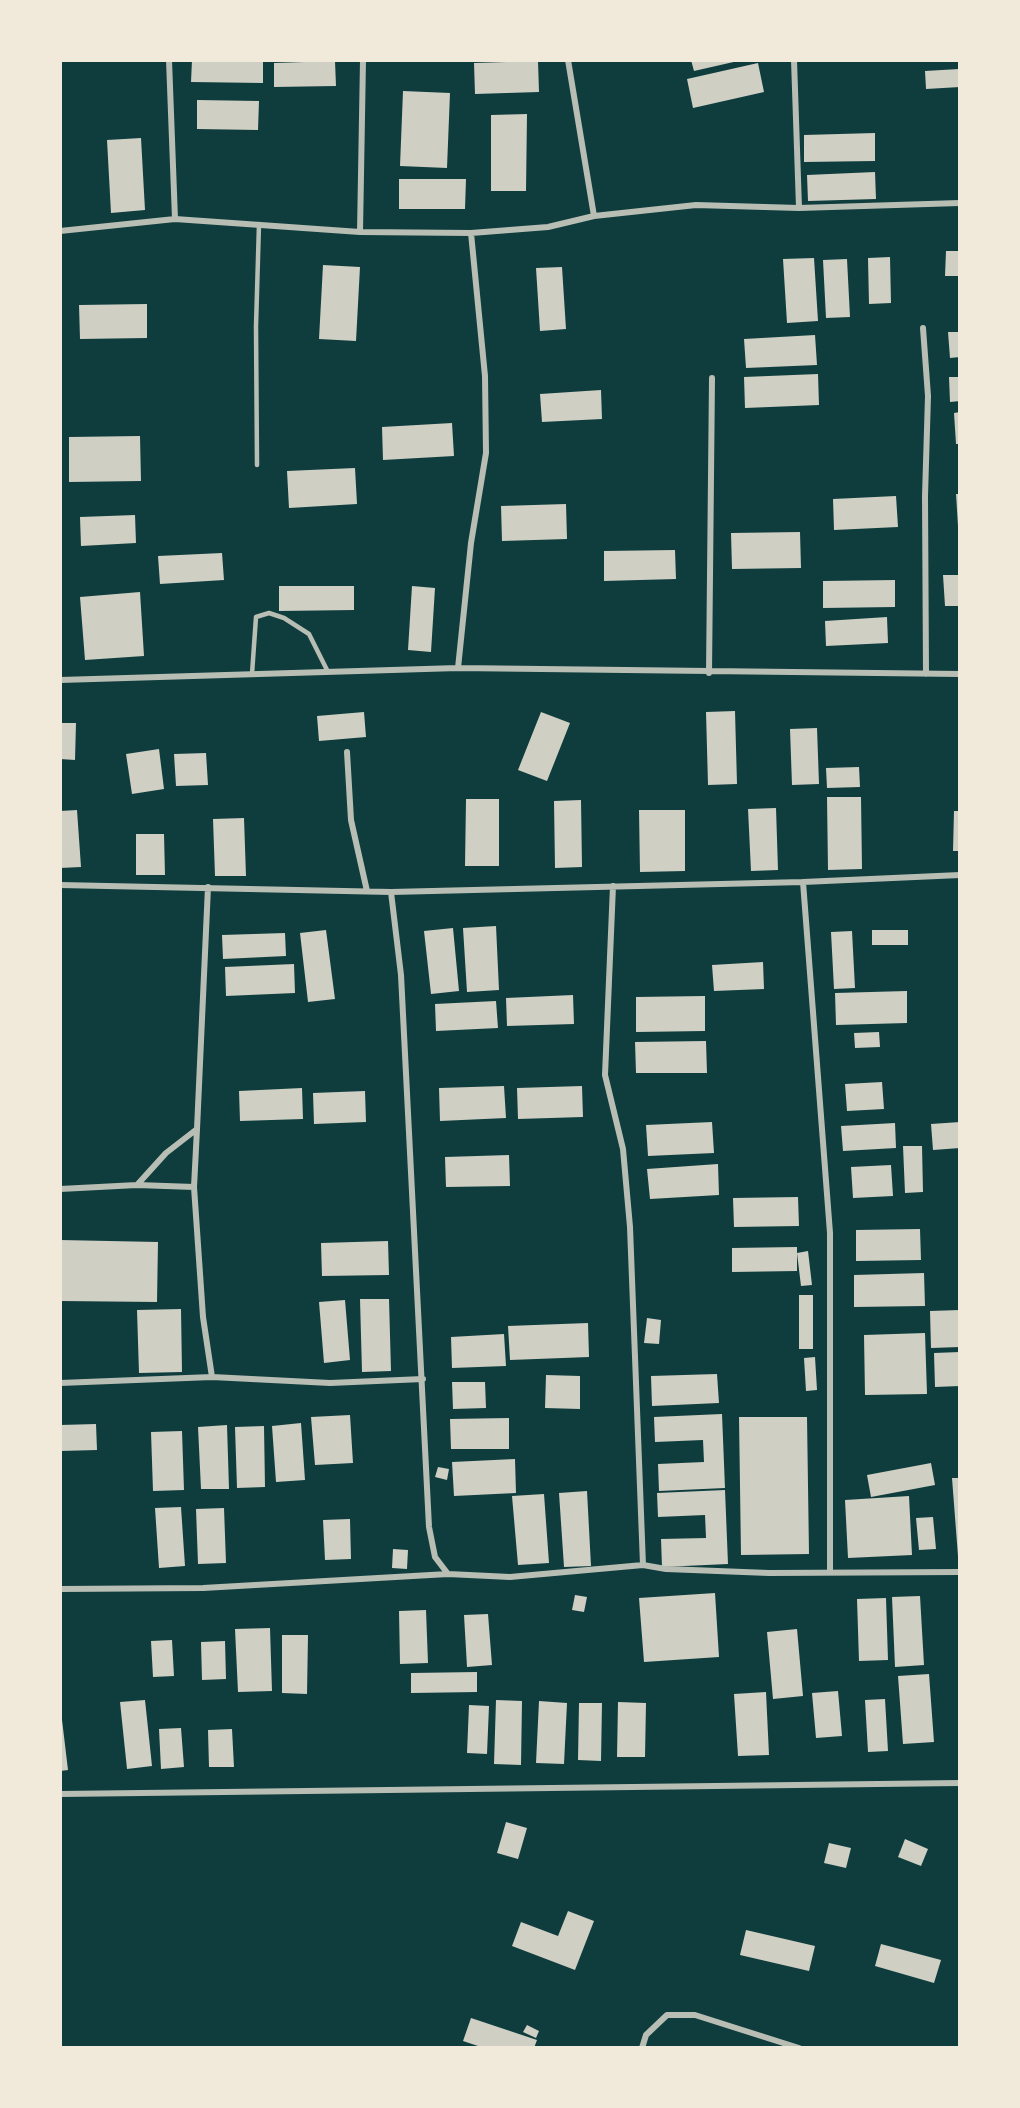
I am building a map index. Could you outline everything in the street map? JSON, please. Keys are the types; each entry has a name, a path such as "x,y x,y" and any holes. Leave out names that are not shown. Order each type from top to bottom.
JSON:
{"street":[{"path":"169,60 175,219"},
{"path":"360,232 363,60"},
{"path":"568,60 594,216"},
{"path":"794,60 799,208"},
{"path":"60,231 175,219 360,232 471,233 548,228 594,216 696,205 799,208 960,203"},
{"path":"458,668 471,543 486,453 485,376 471,233"},
{"path":"923,328 928,396 925,496 926,674"},
{"path":"709,673 712,378"},
{"path":"60,680 458,668 709,673 960,674"},
{"path":"347,753 351,820 367,891"},
{"path":"60,885 391,892 803,882 960,875"},
{"path":"803,882 830,1233 830,1571"},
{"path":"613,886 605,1075 623,1149 630,1227 643,1565"},
{"path":"208,887 199,1072 200,1108 196,1130 194,1187 202,1317 212,1377"},
{"path":"391,892 401,975 429,1527 435,1557 447,1574"},
{"path":"137,1185 166,1153 196,1130"},
{"path":"60,1189 137,1185 194,1187"},
{"path":"60,1383 212,1377 330,1383 423,1379"},
{"path":"60,1589 203,1588 447,1574 510,1577 643,1565 666,1569 769,1573 960,1572"},
{"path":"60,1794 960,1783"},
{"path":"642,2048 646,2035 667,2015 695,2015 799,2048"}],"lane":[{"path":"257,465 256,326 259,224"},
{"path":"252,674 256,617 269,613 284,618 309,634 328,672"}],"building":[{"path":"192,60 263,60 263,83 191,82"},
{"path":"691,60 738,60 738,61 694,71"},
{"path":"335,61 336,86 274,87 274,63"},
{"path":"538,61 539,92 475,94 474,63"},
{"path":"758,63 764,92 693,108 687,79"},
{"path":"959,69 960,87 926,89 925,71"},
{"path":"403,91 450,93 447,168 400,166"},
{"path":"197,100 259,101 258,130 197,129"},
{"path":"527,114 526,191 491,191 491,115"},
{"path":"875,133 875,161 804,162 804,135"},
{"path":"141,138 145,210 111,213 107,140"},
{"path":"875,172 876,199 808,201 807,175"},
{"path":"399,179 466,179 465,209 399,209"},
{"path":"946,251 960,251 960,276 945,276"},
{"path":"890,257 891,303 869,304 868,258"},
{"path":"814,258 818,321 787,323 783,259"},
{"path":"847,259 850,317 826,318 823,260"},
{"path":"323,265 360,267 356,341 319,339"},
{"path":"562,267 566,329 540,331 536,268"},
{"path":"147,304 147,338 80,339 79,305"},
{"path":"948,332 960,332 960,357 950,358"},
{"path":"815,335 817,365 746,368 744,339"},
{"path":"818,374 819,405 745,408 744,377"},
{"path":"949,377 960,377 960,401 950,402"},
{"path":"601,390 602,419 542,422 540,394"},
{"path":"960,412 960,444 956,444 954,413"},
{"path":"452,423 454,456 383,460 382,427"},
{"path":"140,436 141,481 69,482 69,437"},
{"path":"355,468 357,504 289,508 287,471"},
{"path":"956,494 960,494 960,526 958,526"},
{"path":"896,496 898,527 834,530 833,499"},
{"path":"566,504 567,539 502,541 501,506"},
{"path":"135,515 136,543 81,546 80,517"},
{"path":"800,532 801,568 732,569 731,533"},
{"path":"675,550 676,579 604,581 604,551"},
{"path":"222,553 224,580 160,584 158,556"},
{"path":"943,575 960,575 960,606 945,606"},
{"path":"895,580 895,607 823,608 823,581"},
{"path":"279,586 354,586 354,610 279,611"},
{"path":"412,586 435,588 431,652 408,650"},
{"path":"140,592 144,656 85,660 80,597"},
{"path":"887,617 888,643 826,646 825,621"},
{"path":"735,711 737,784 708,785 706,712"},
{"path":"364,712 366,737 319,741 317,716"},
{"path":"541,712 570,723 547,781 518,770"},
{"path":"60,723 76,723 75,760 60,759"},
{"path":"817,728 819,784 792,785 790,729"},
{"path":"159,749 164,789 132,794 126,754"},
{"path":"206,753 208,785 176,786 174,754"},
{"path":"859,767 860,787 827,788 826,768"},
{"path":"827,797 861,797 862,869 828,870"},
{"path":"466,799 499,799 499,866 465,866"},
{"path":"581,800 582,867 555,868 554,801"},
{"path":"776,808 778,870 751,871 748,809"},
{"path":"77,810 81,867 60,868 60,811"},
{"path":"639,810 685,810 685,871 640,872"},
{"path":"954,811 960,811 960,851 953,851"},
{"path":"244,818 246,876 215,876 213,819"},
{"path":"136,834 164,834 165,875 136,875"},
{"path":"496,926 499,990 467,992 463,928"},
{"path":"453,928 459,991 431,994 424,931"},
{"path":"326,930 335,999 308,1002 300,933"},
{"path":"872,930 908,930 908,945 872,945"},
{"path":"852,931 855,988 834,989 831,932"},
{"path":"285,933 286,956 223,959 222,935"},
{"path":"763,962 764,989 714,991 712,965"},
{"path":"294,964 295,993 226,996 225,967"},
{"path":"907,991 907,1023 836,1025 835,993"},
{"path":"573,995 574,1024 507,1026 506,998"},
{"path":"705,996 705,1031 636,1032 636,997"},
{"path":"496,1001 498,1028 436,1031 435,1004"},
{"path":"879,1032 880,1047 855,1048 854,1033"},
{"path":"706,1041 707,1073 636,1073 635,1042"},
{"path":"882,1082 884,1109 847,1111 845,1084"},
{"path":"504,1086 506,1118 440,1121 439,1088"},
{"path":"582,1086 583,1117 518,1119 517,1088"},
{"path":"302,1088 303,1119 240,1121 239,1091"},
{"path":"365,1091 366,1122 314,1124 313,1093"},
{"path":"712,1122 714,1153 648,1156 646,1125"},
{"path":"960,1122 960,1148 933,1150 931,1124"},
{"path":"895,1123 896,1148 843,1151 841,1126"},
{"path":"903,1146 922,1146 923,1192 905,1193"},
{"path":"509,1155 510,1186 446,1187 445,1157"},
{"path":"718,1164 719,1195 650,1199 647,1169"},
{"path":"891,1165 893,1196 853,1198 851,1167"},
{"path":"798,1197 799,1226 734,1227 733,1198"},
{"path":"920,1229 921,1260 856,1261 856,1230"},
{"path":"60,1240 158,1242 157,1302 60,1301"},
{"path":"388,1241 389,1275 322,1276 321,1243"},
{"path":"797,1247 797,1271 732,1272 732,1248"},
{"path":"808,1251 812,1285 801,1286 797,1253"},
{"path":"924,1273 925,1306 854,1307 854,1275"},
{"path":"799,1295 813,1295 813,1349 799,1349"},
{"path":"360,1299 389,1299 391,1371 362,1372"},
{"path":"345,1300 350,1360 324,1363 319,1302"},
{"path":"181,1309 182,1372 139,1373 137,1310"},
{"path":"960,1310 960,1347 931,1348 930,1311"},
{"path":"647,1318 661,1320 659,1344 644,1343"},
{"path":"588,1323 589,1357 510,1360 508,1326"},
{"path":"925,1333 927,1394 865,1395 864,1335"},
{"path":"504,1334 506,1366 452,1368 451,1337"},
{"path":"960,1352 960,1386 935,1387 934,1353"},
{"path":"815,1357 817,1390 806,1391 804,1358"},
{"path":"717,1374 719,1403 652,1406 651,1376"},
{"path":"546,1375 580,1376 580,1409 545,1408"},
{"path":"452,1382 485,1382 486,1408 453,1409"},
{"path":"722,1414 725,1488 659,1491 658,1464 704,1462 703,1440 655,1442 654,1417"},
{"path":"350,1415 353,1463 315,1465 311,1417"},
{"path":"739,1417 807,1417 809,1554 741,1555"},
{"path":"509,1418 509,1449 451,1449 450,1419"},
{"path":"301,1423 305,1480 276,1482 272,1426"},
{"path":"96,1424 97,1450 60,1451 60,1425"},
{"path":"227,1425 229,1489 201,1489 198,1427"},
{"path":"264,1426 265,1487 237,1488 235,1427"},
{"path":"182,1431 184,1490 153,1491 151,1432"},
{"path":"515,1459 516,1493 454,1496 452,1462"},
{"path":"931,1463 935,1485 871,1497 867,1475"},
{"path":"438,1467 449,1469 447,1480 435,1477"},
{"path":"952,1478 960,1478 960,1556 958,1556"},
{"path":"725,1490 728,1564 662,1567 661,1539 706,1538 705,1515 658,1517 657,1493"},
{"path":"587,1491 591,1566 564,1567 559,1493"},
{"path":"544,1494 549,1563 518,1565 512,1496"},
{"path":"909,1496 912,1555 848,1558 845,1500"},
{"path":"181,1507 185,1566 159,1568 155,1508"},
{"path":"224,1508 226,1563 198,1564 196,1509"},
{"path":"933,1517 936,1549 919,1550 916,1518"},
{"path":"350,1519 351,1559 325,1560 323,1520"},
{"path":"393,1549 408,1550 407,1569 392,1568"},
{"path":"715,1593 719,1657 644,1662 639,1598"},
{"path":"575,1595 587,1597 584,1612 572,1610"},
{"path":"920,1596 924,1665 895,1667 892,1597"},
{"path":"886,1598 888,1660 859,1661 857,1599"},
{"path":"426,1610 428,1663 400,1664 399,1611"},
{"path":"488,1614 492,1665 467,1667 464,1615"},
{"path":"270,1628 272,1691 238,1692 235,1629"},
{"path":"797,1629 803,1696 773,1699 767,1632"},
{"path":"282,1635 308,1635 307,1694 282,1693"},
{"path":"172,1640 174,1676 153,1677 151,1641"},
{"path":"225,1641 226,1679 202,1680 201,1642"},
{"path":"477,1672 477,1692 411,1693 411,1673"},
{"path":"929,1674 934,1742 903,1744 898,1676"},
{"path":"838,1691 842,1736 816,1738 812,1693"},
{"path":"766,1692 769,1755 738,1756 734,1694"},
{"path":"885,1699 888,1751 868,1752 865,1700"},
{"path":"145,1700 152,1766 127,1769 120,1702"},
{"path":"496,1700 522,1701 521,1765 494,1764"},
{"path":"539,1701 567,1703 564,1764 536,1763"},
{"path":"618,1702 646,1703 645,1757 617,1757"},
{"path":"60,1703 68,1770 60,1771"},
{"path":"579,1703 602,1703 601,1761 578,1760"},
{"path":"469,1705 489,1706 487,1754 467,1753"},
{"path":"181,1728 184,1767 161,1769 159,1729"},
{"path":"232,1729 234,1767 209,1767 208,1730"},
{"path":"506,1822 527,1828 518,1859 497,1853"},
{"path":"905,1839 928,1849 921,1866 898,1857"},
{"path":"829,1843 851,1848 846,1868 824,1863"},
{"path":"568,1911 594,1921 575,1970 512,1946 521,1922 558,1936"},
{"path":"746,1930 815,1946 809,1971 740,1955"},
{"path":"881,1944 941,1960 934,1983 875,1966"},
{"path":"471,2018 537,2040 534,2048 484,2048 463,2041"},
{"path":"527,2025 539,2031 536,2038 523,2032"}]}
